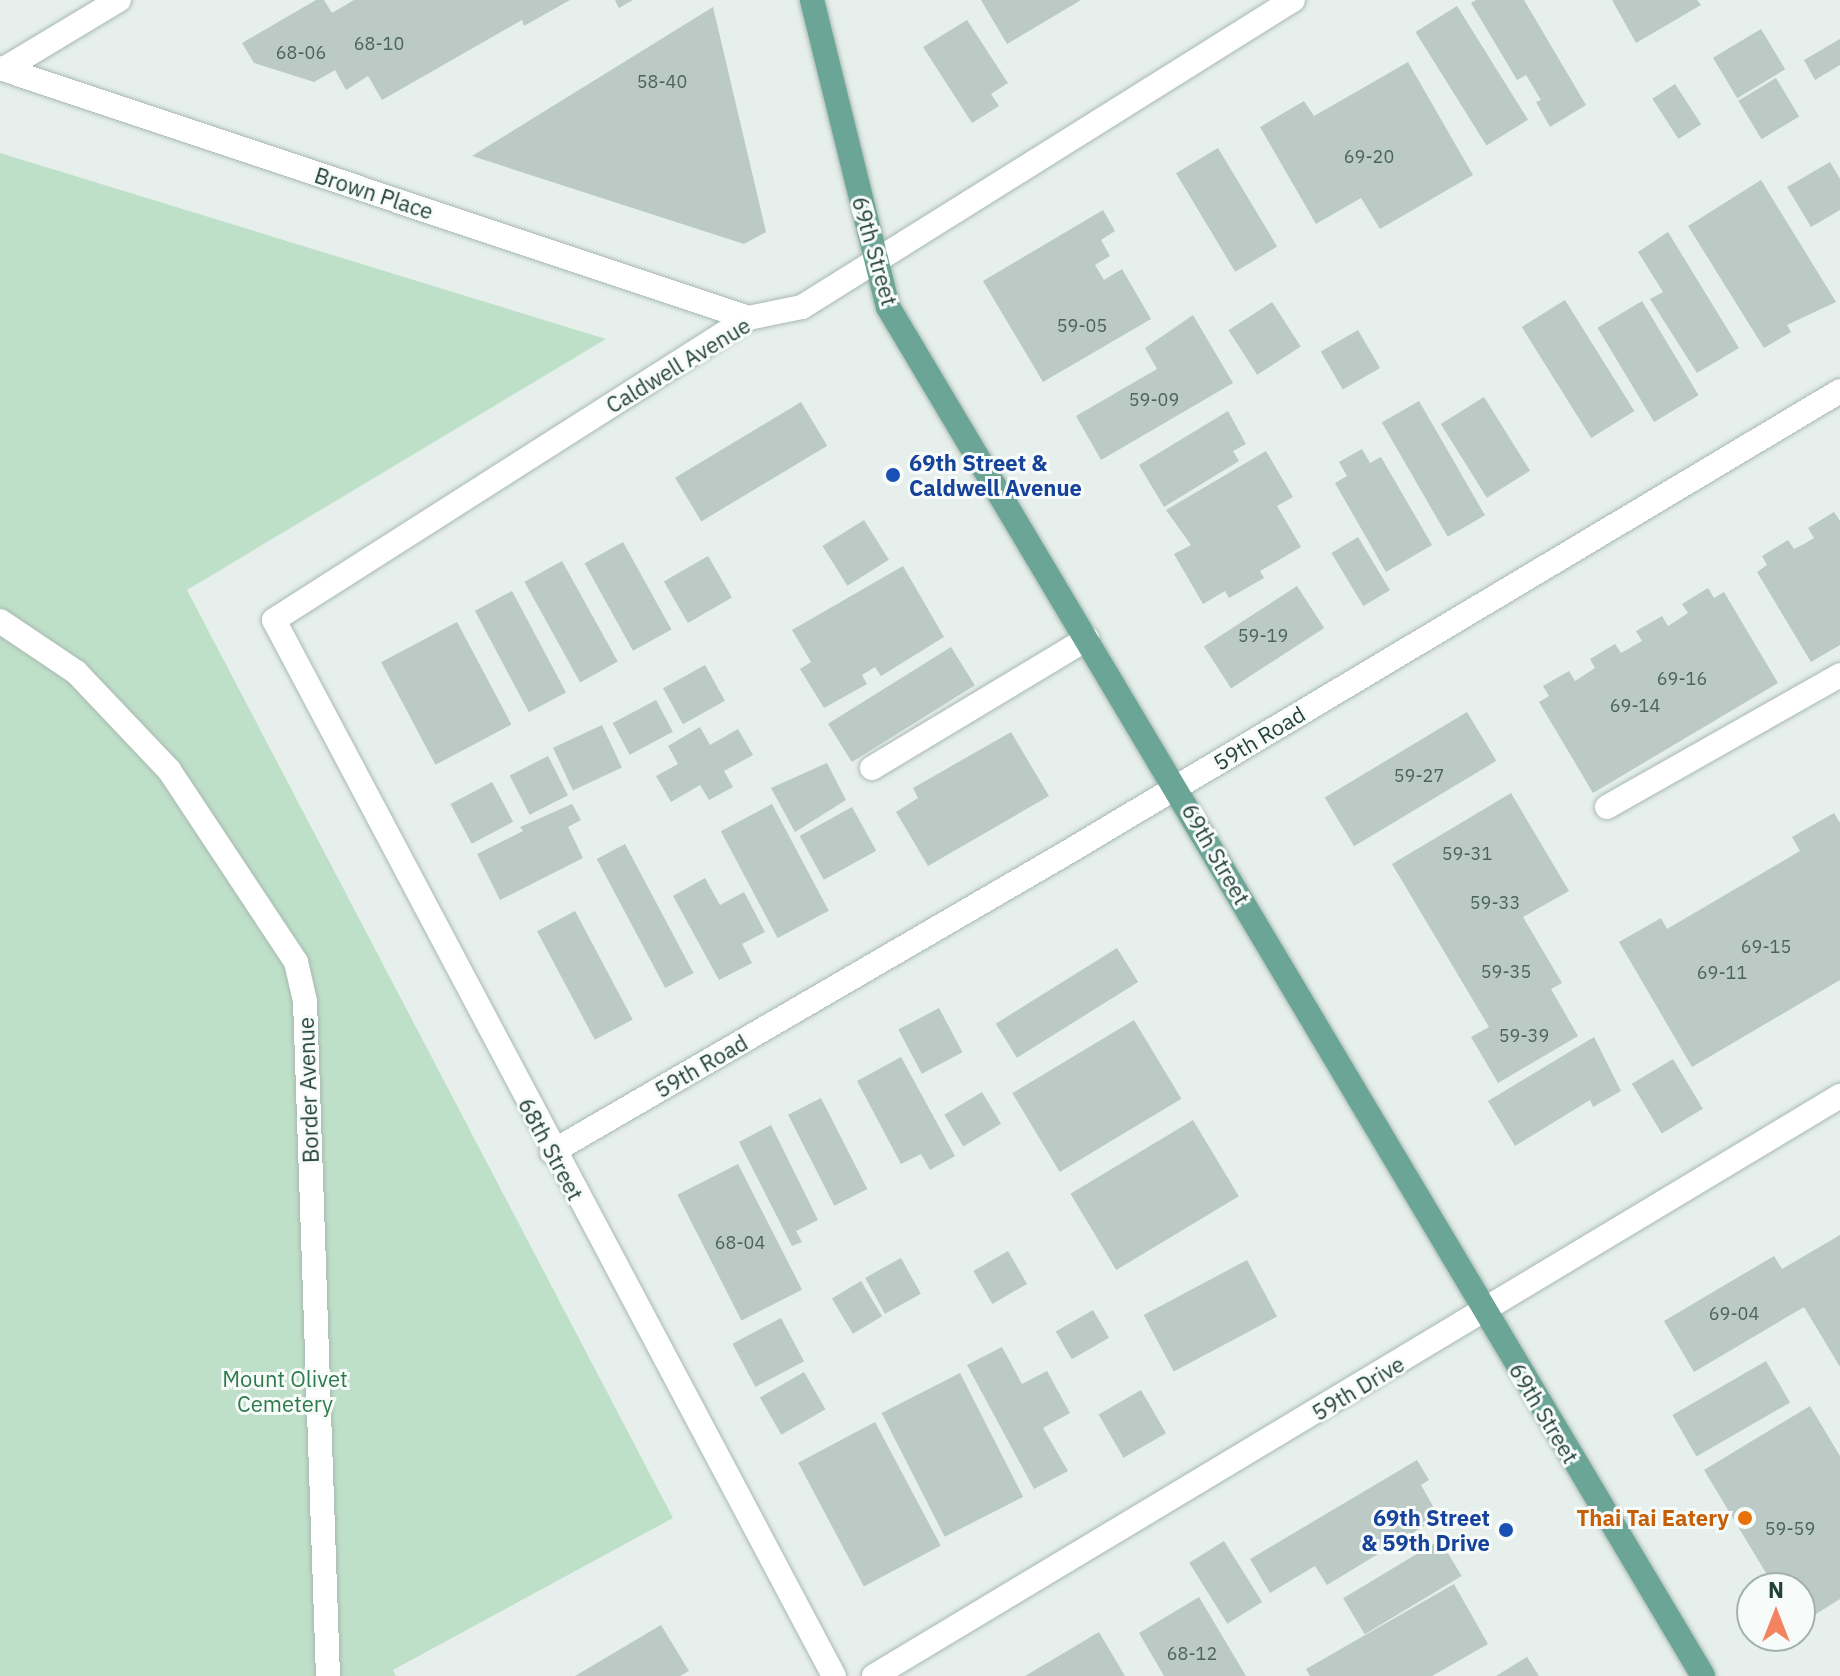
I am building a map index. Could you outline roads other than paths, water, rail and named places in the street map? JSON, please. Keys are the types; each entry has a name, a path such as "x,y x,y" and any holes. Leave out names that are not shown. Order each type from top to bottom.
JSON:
{"main road":[{"name":"69th Street","path":"812,0 888,307 1177,787 1703,1676"}],"street":[{"path":"2,69 119,0"},
{"name":"Caldwell Avenue","path":"274,620 748,318 802,307 1293,0"},
{"name":"Brown Place","path":"2,69 748,318"},
{"name":"59th Road","path":"552,1152 1177,787 1840,391"},
{"name":"68th Street","path":"274,620 552,1152 834,1676"},
{"name":"Border Avenue","path":"0,621 76,672 169,770 296,962 305,1001 328,1676"},
{"path":"872,768 1087,639"},
{"path":"1607,807 1840,675"},
{"name":"59th Drive","path":"874,1676 1485,1312 1840,1096"}],"place":[{"name":"69th Street & Caldwell Avenue","path":"893,475"},
{"name":"Thai Tai Eatery","path":"1745,1518"},
{"name":"69th Street & 59th Drive","path":"1506,1530"}],"park label":[{"name":"Mount Olivet Cemetery","path":"285,1390"}]}
